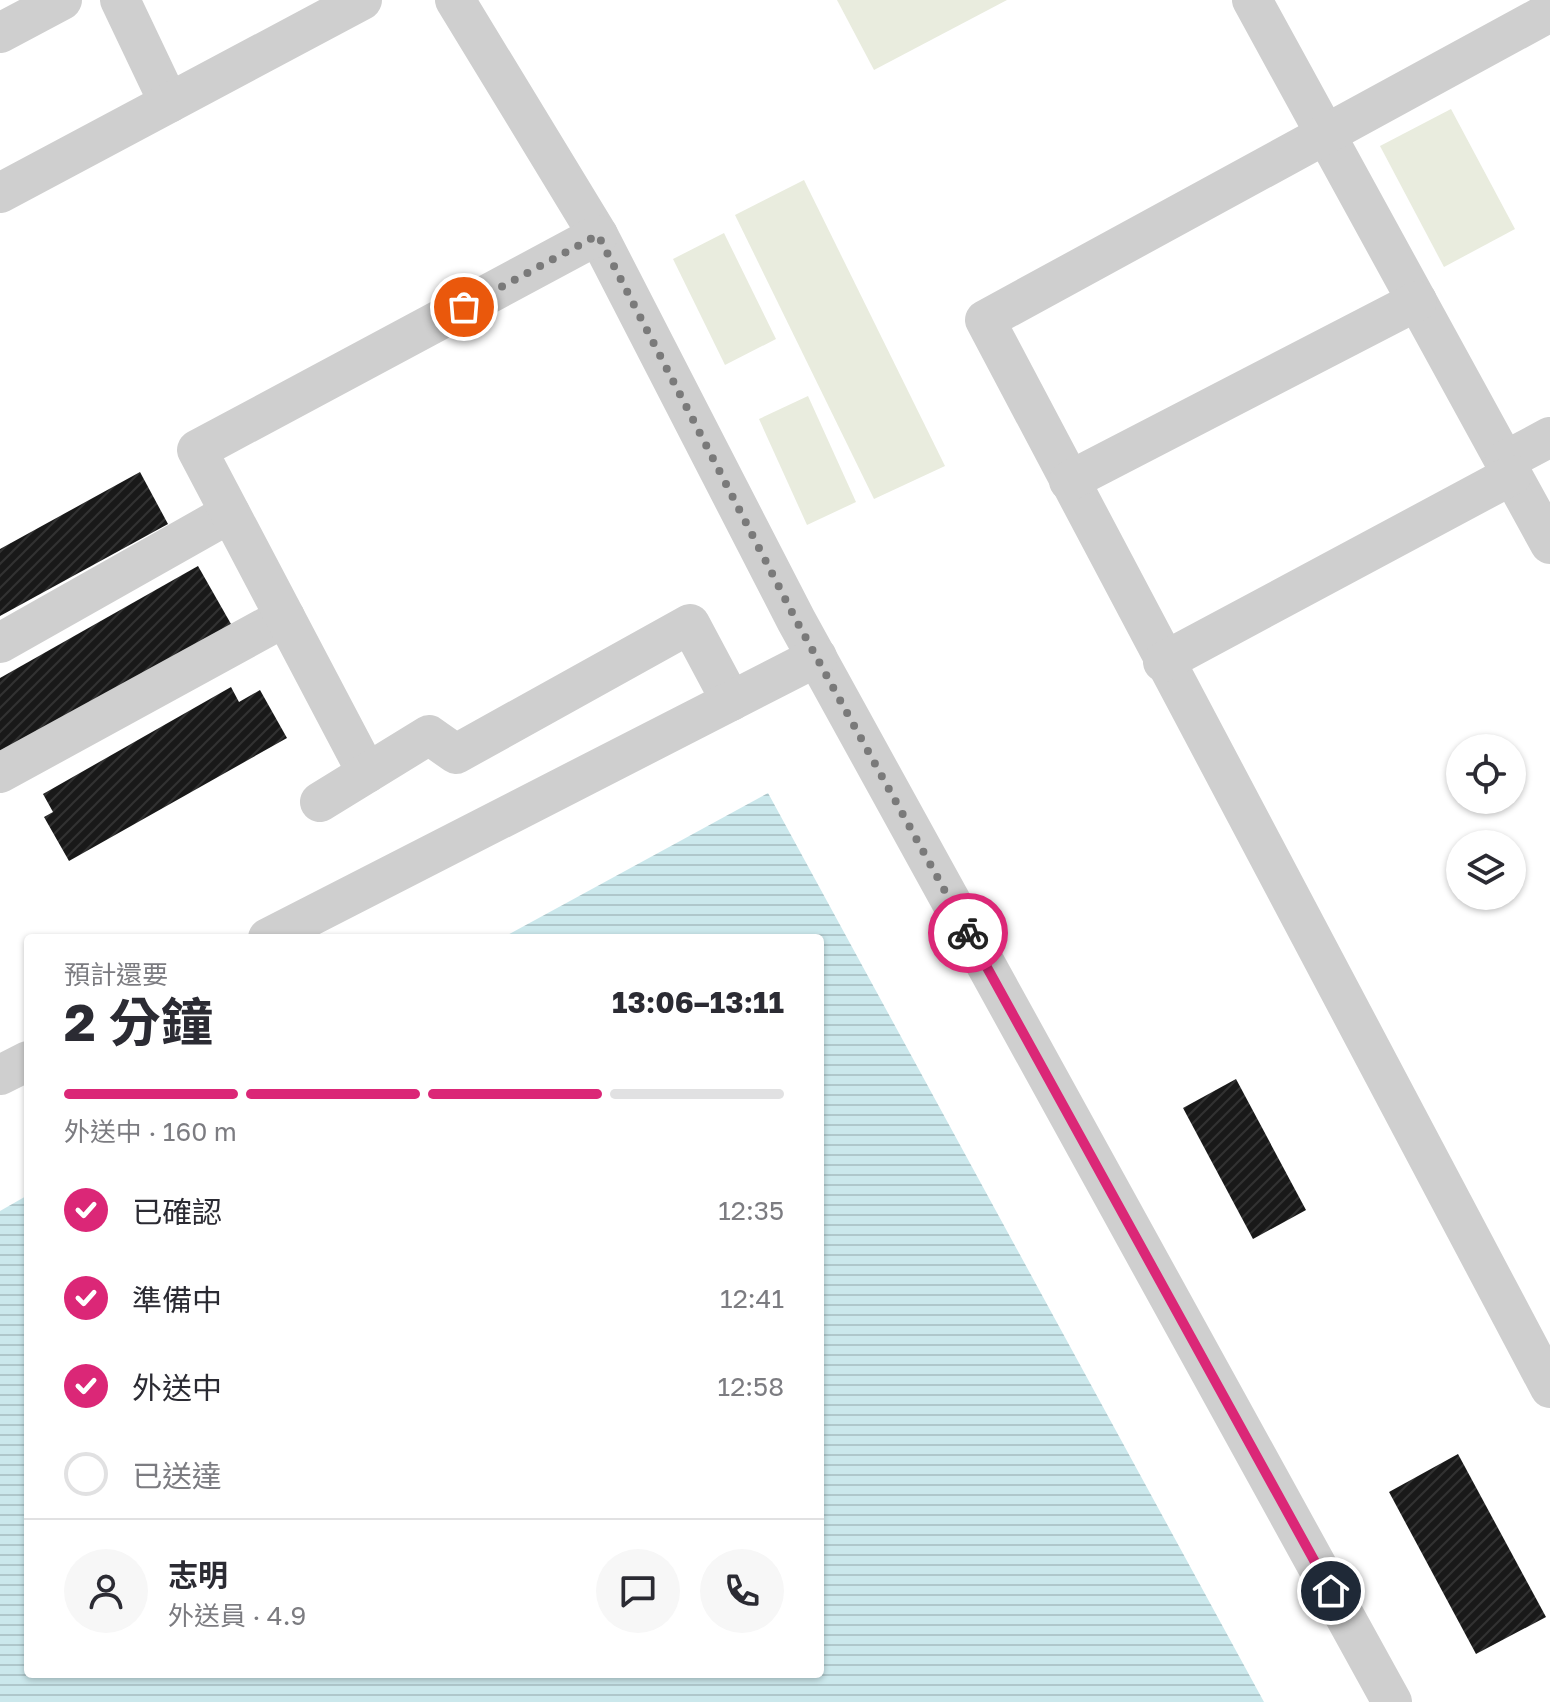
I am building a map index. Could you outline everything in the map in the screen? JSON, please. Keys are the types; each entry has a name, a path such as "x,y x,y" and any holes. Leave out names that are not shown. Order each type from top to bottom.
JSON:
{"street":[{"path":"0,33 62,0"},
{"path":"120,0 169,103"},
{"path":"0,193 362,0"},
{"path":"455,0 598,235 817,657 1392,1702"},
{"path":"1252,0 1550,544"},
{"path":"1550,12 985,320 1163,662 1550,1388"},
{"path":"367,773 197,450 598,235"},
{"path":"1069,481 1417,301"},
{"path":"1163,662 1508,468 1550,437"},
{"path":"0,643 230,513"},
{"path":"0,773 285,617"},
{"path":"320,802 429,735 456,754 690,624 731,701"},
{"path":"276,934 817,657"},
{"path":"0,1075 24,1063"}],"shaded area":[{"path":"837,0 1007,0 874,70"},
{"path":"1451,109 1515,229 1444,267 1380,146"},
{"path":"804,180 945,466 874,499 735,215"},
{"path":"724,233 776,339 725,365 673,259"},
{"path":"808,396 856,502 807,525 759,419"}],"water":[{"path":"768,793 1264,1702 0,1702 0,1211 24,1197 24,1678 824,1678 824,934 509,934"}],"building":[{"path":"140,472 168,524 0,616 0,549"},
{"path":"198,566 235,631 6,760 0,750 0,678"},
{"path":"231,687 239,702 260,690 287,738 69,861 44,817 53,812 43,794"},
{"path":"1236,1079 1306,1210 1253,1239 1183,1108"},
{"path":"1458,1454 1546,1617 1476,1654 1389,1492"}],"way so far":[{"path":"464,307 598,235 796,620 968,933"}],"route":[{"path":"968,933 1331,1591"}]}
